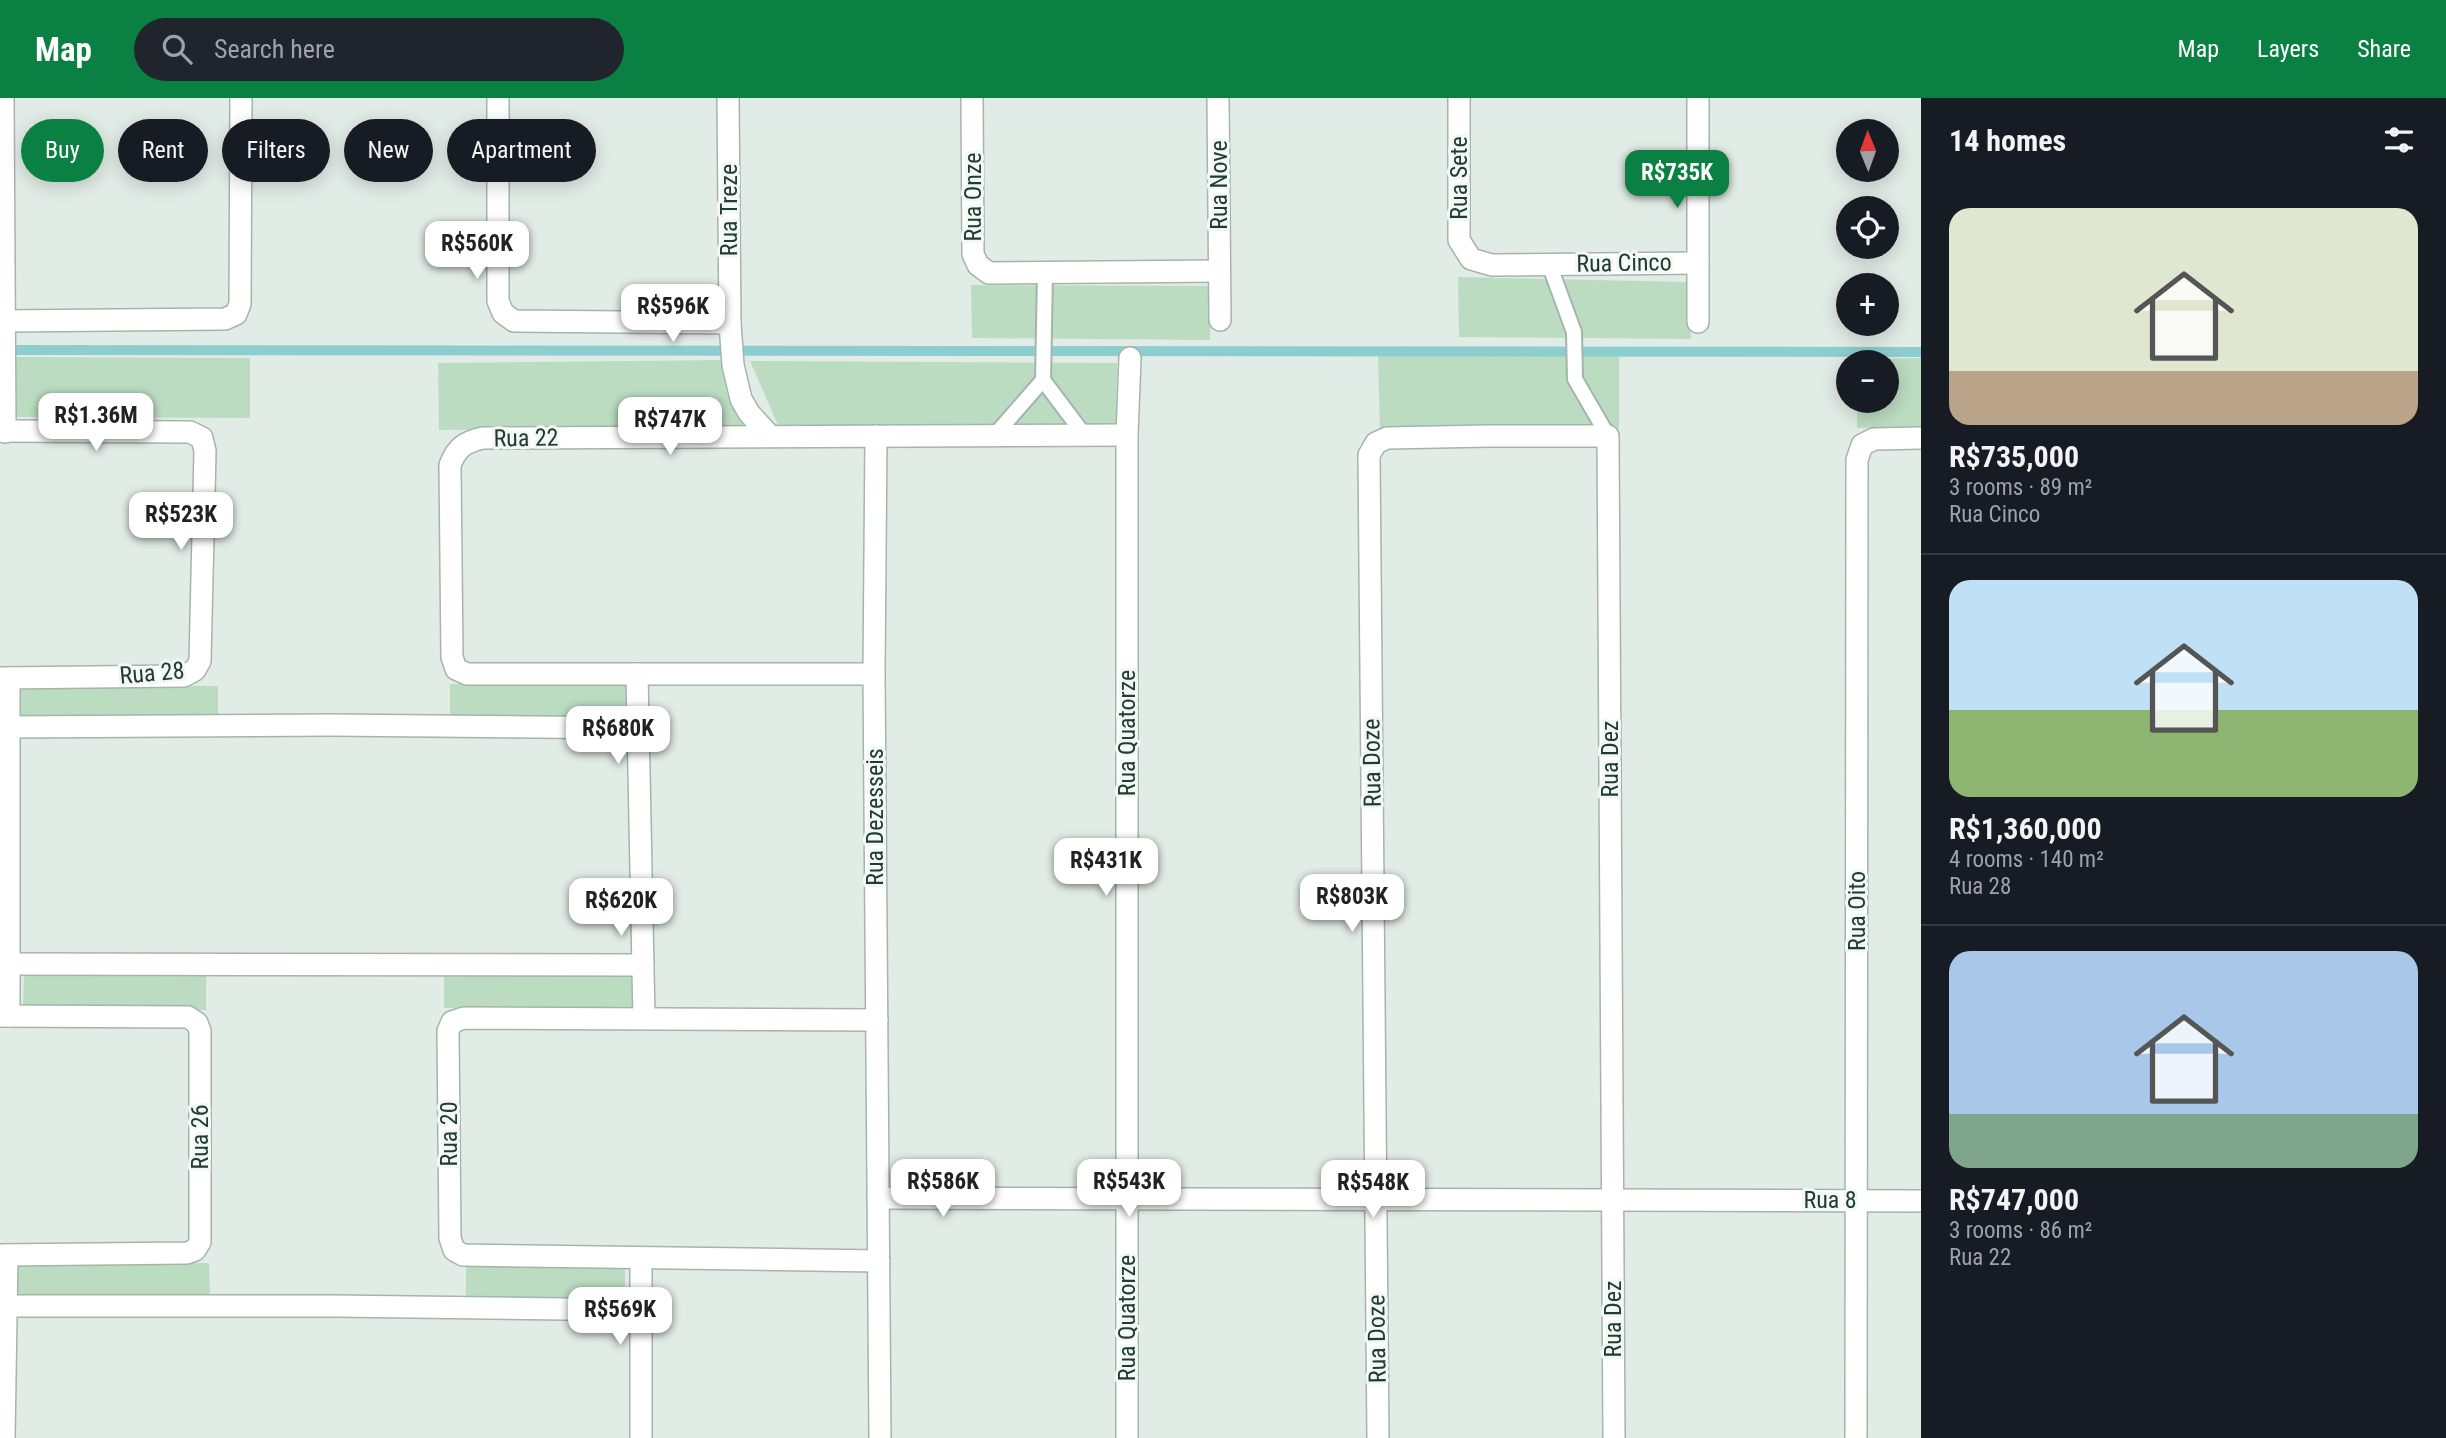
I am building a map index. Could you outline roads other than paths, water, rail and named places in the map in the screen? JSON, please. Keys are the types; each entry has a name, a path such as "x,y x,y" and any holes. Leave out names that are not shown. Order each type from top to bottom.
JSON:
{"street":[{"path":"2,432 3,98"},
{"path":"4,328 131,320 225,319 236,314 240,304 241,98"},
{"path":"498,98 498,301 503,313 514,321 617,322 731,331"},
{"name":"Rua Treze","path":"728,98 733,365 741,399 749,413 770,436"},
{"name":"Rua Onze","path":"972,98 973,254 978,265 989,273 1219,271"},
{"name":"Rua Nove","path":"1218,98 1220,320"},
{"name":"Rua Sete","path":"1459,98 1459,240 1472,259 1492,265 1549,264"},
{"name":"Rua Cinco","path":"1698,98 1698,322"},
{"name":"Rua Cinco","path":"1549,264 1698,262"},
{"name":"Rua Quatorze","path":"1127,1438 1127,436 1130,358"},
{"name":"Rua 28","path":"2,432 190,432 202,438 205,450 200,661 195,670 184,676 4,678 8,727 9,852"},
{"path":"876,436 1127,436"},
{"name":"Rua 22","path":"874,674 467,674 456,669 452,657 450,465 454,454 465,442 483,438 876,436"},
{"name":"Rua Dezesseis","path":"876,436 874,674 880,1438"},
{"name":"Rua Doze","path":"1378,1438 1369,455 1376,443 1387,439 1608,436"},
{"name":"Rua Dez","path":"1608,436 1614,1438"},
{"name":"Rua Oito","path":"1856,1438 1857,460 1862,445 1874,439 1921,438"},
{"path":"637,674 644,1018"},
{"name":"Rua 28","path":"8,727 638,728"},
{"name":"Rua 26","path":"4,1437 6,1306 3,1255 187,1253 195,1250 200,1242 200,1031 197,1023 187,1017 5,1016 9,964 9,852"},
{"path":"9,964 643,964"},
{"name":"Rua 20","path":"877,1020 464,1018 452,1022 448,1031 450,1238 454,1250 463,1255 879,1261"},
{"path":"878,1198 1612,1200"},
{"name":"Rua 8","path":"1612,1200 1921,1201"},
{"path":"641,1259 641,1436"},
{"path":"6,1306 641,1310"}],"lane":[{"path":"1549,264 1574,332 1575,379 1608,436"},
{"path":"1045,273 1043,376 1085,436"},
{"path":"994,436 1043,376"}],"waterway":[{"path":"4,350 1921,352"}]}
